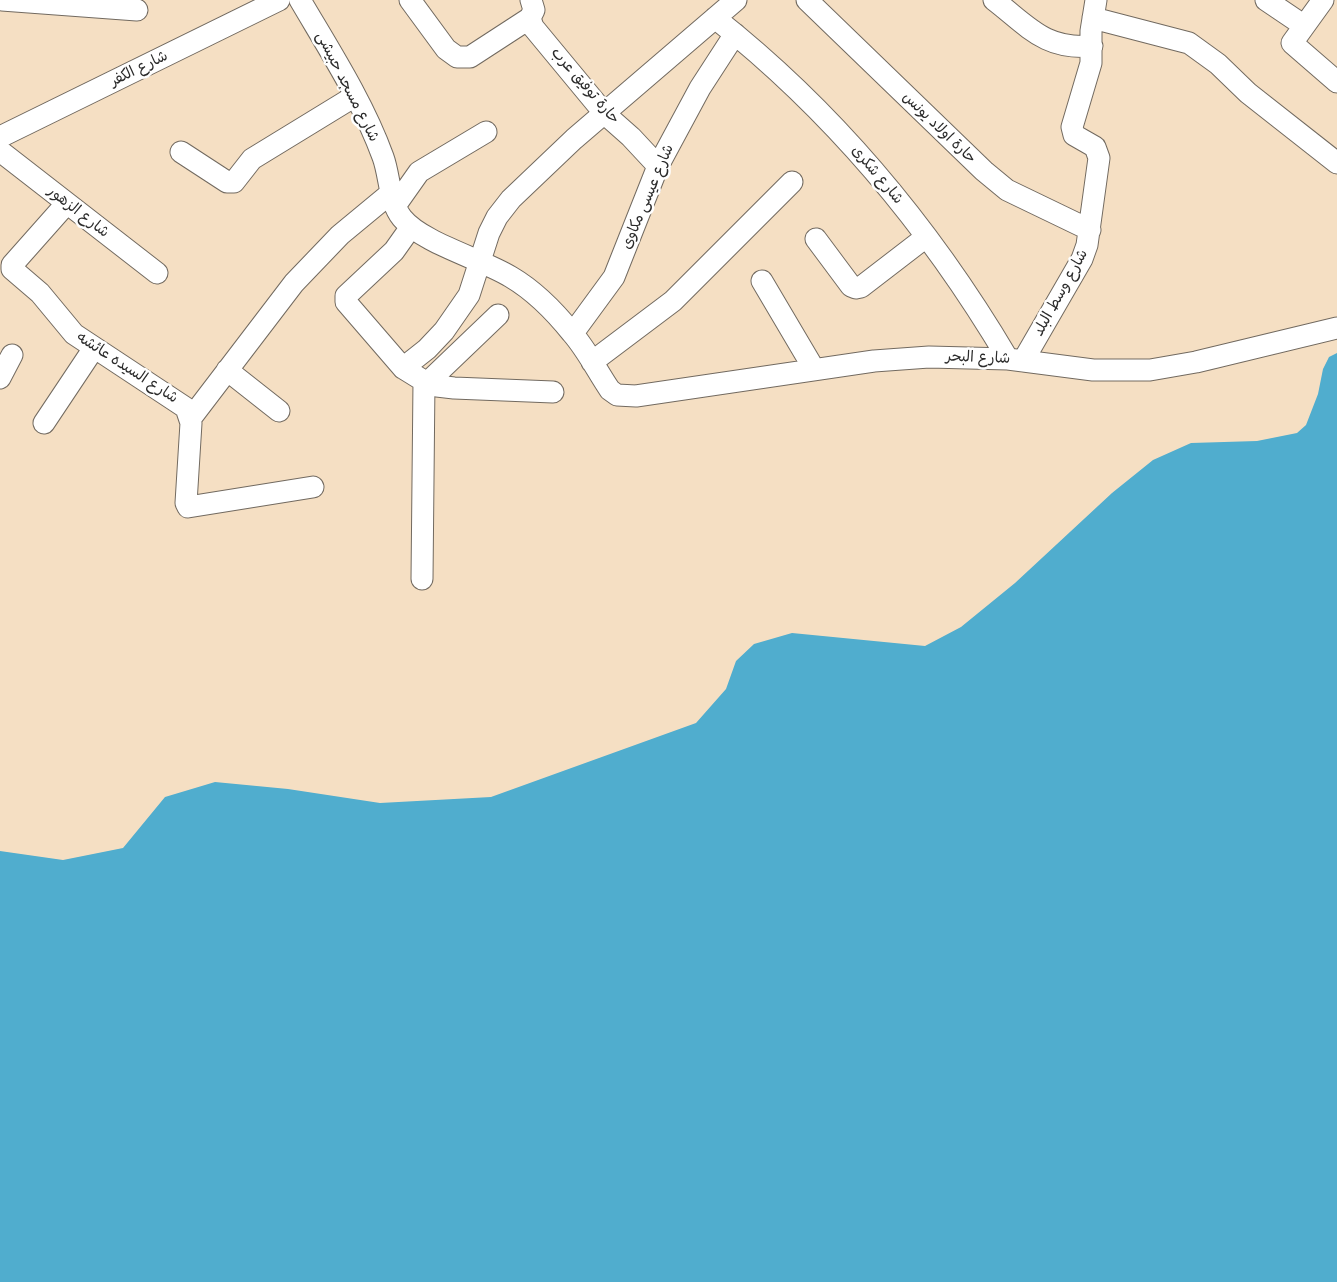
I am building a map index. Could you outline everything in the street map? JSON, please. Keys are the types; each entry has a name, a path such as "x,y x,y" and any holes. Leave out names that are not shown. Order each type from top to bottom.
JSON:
{"street":[{"path":"2,0 137,10"},
{"name":"شارع الكفر","path":"0,138 279,0"},
{"name":"شارع مسجد حبيشى","path":"300,0 355,96 383,157 393,199 401,217 411,227 453,250 512,278 572,333 610,390 617,395"},
{"path":"410,0 446,49 457,57 470,57 530,9"},
{"path":"403,368 427,349 449,324 469,295 481,262 483,249 497,217 510,199 532,177 736,0"},
{"name":"حارة اولاد يونس","path":"807,0 977,164 1007,190 1090,230"},
{"path":"994,0 1043,38 1057,45 1073,48 1092,46"},
{"path":"1266,0 1303,25"},
{"path":"1323,0 1292,39 1292,44 1337,82"},
{"name":"حارة توفيق عرب","path":"530,9 534,26 605,114 631,136 658,166"},
{"path":"1094,9 1189,43 1211,58 1248,93 1337,162"},
{"name":"شارع وسط البلد","path":"1016,360 1082,259 1090,230 1098,152 1072,132 1091,63 1094,9"},
{"name":"شارع شكرى","path":"715,18 797,88 823,114 900,202 1016,360"},
{"name":"شارع عيسى مكاوى","path":"572,333 614,277 658,166 700,88 735,34"},
{"path":"181,152 227,182 234,182 252,159 355,96"},
{"path":"191,418 294,283 340,235 393,199 419,172 486,132"},
{"name":"شارع الزهور","path":"0,151 157,273"},
{"path":"592,362 673,301 792,182"},
{"name":"شارع السيده عائشه","path":"6,271 66,203"},
{"path":"411,227 394,251 348,294 345,300 403,368 426,382 454,388 553,392"},
{"path":"816,239 851,286 859,288 926,237"},
{"name":"شارع السيده عائشه","path":"6,271 12,269 40,293 74,334 182,404 189,412 191,418 186,503 188,507 313,487"},
{"path":"762,281 814,369"},
{"path":"422,579 426,382 498,315"},
{"name":"شارع البحر","path":"617,395 636,396 874,361 929,357 1016,360 1093,370 1150,370 1196,362 1337,328"},
{"path":"44,423 94,348"},
{"path":"0,378 12,355"},
{"path":"227,370 279,412"}],"water":[{"path":"1337,353 1337,1282 0,1282 0,851 63,860 123,848 165,797 215,782 288,789 380,803 491,797 696,723 726,689 736,661 754,644 792,633 925,646 961,627 1015,583 1112,493 1153,460 1191,443 1257,441 1297,433 1306,425 1318,394 1323,369 1329,357"}]}
